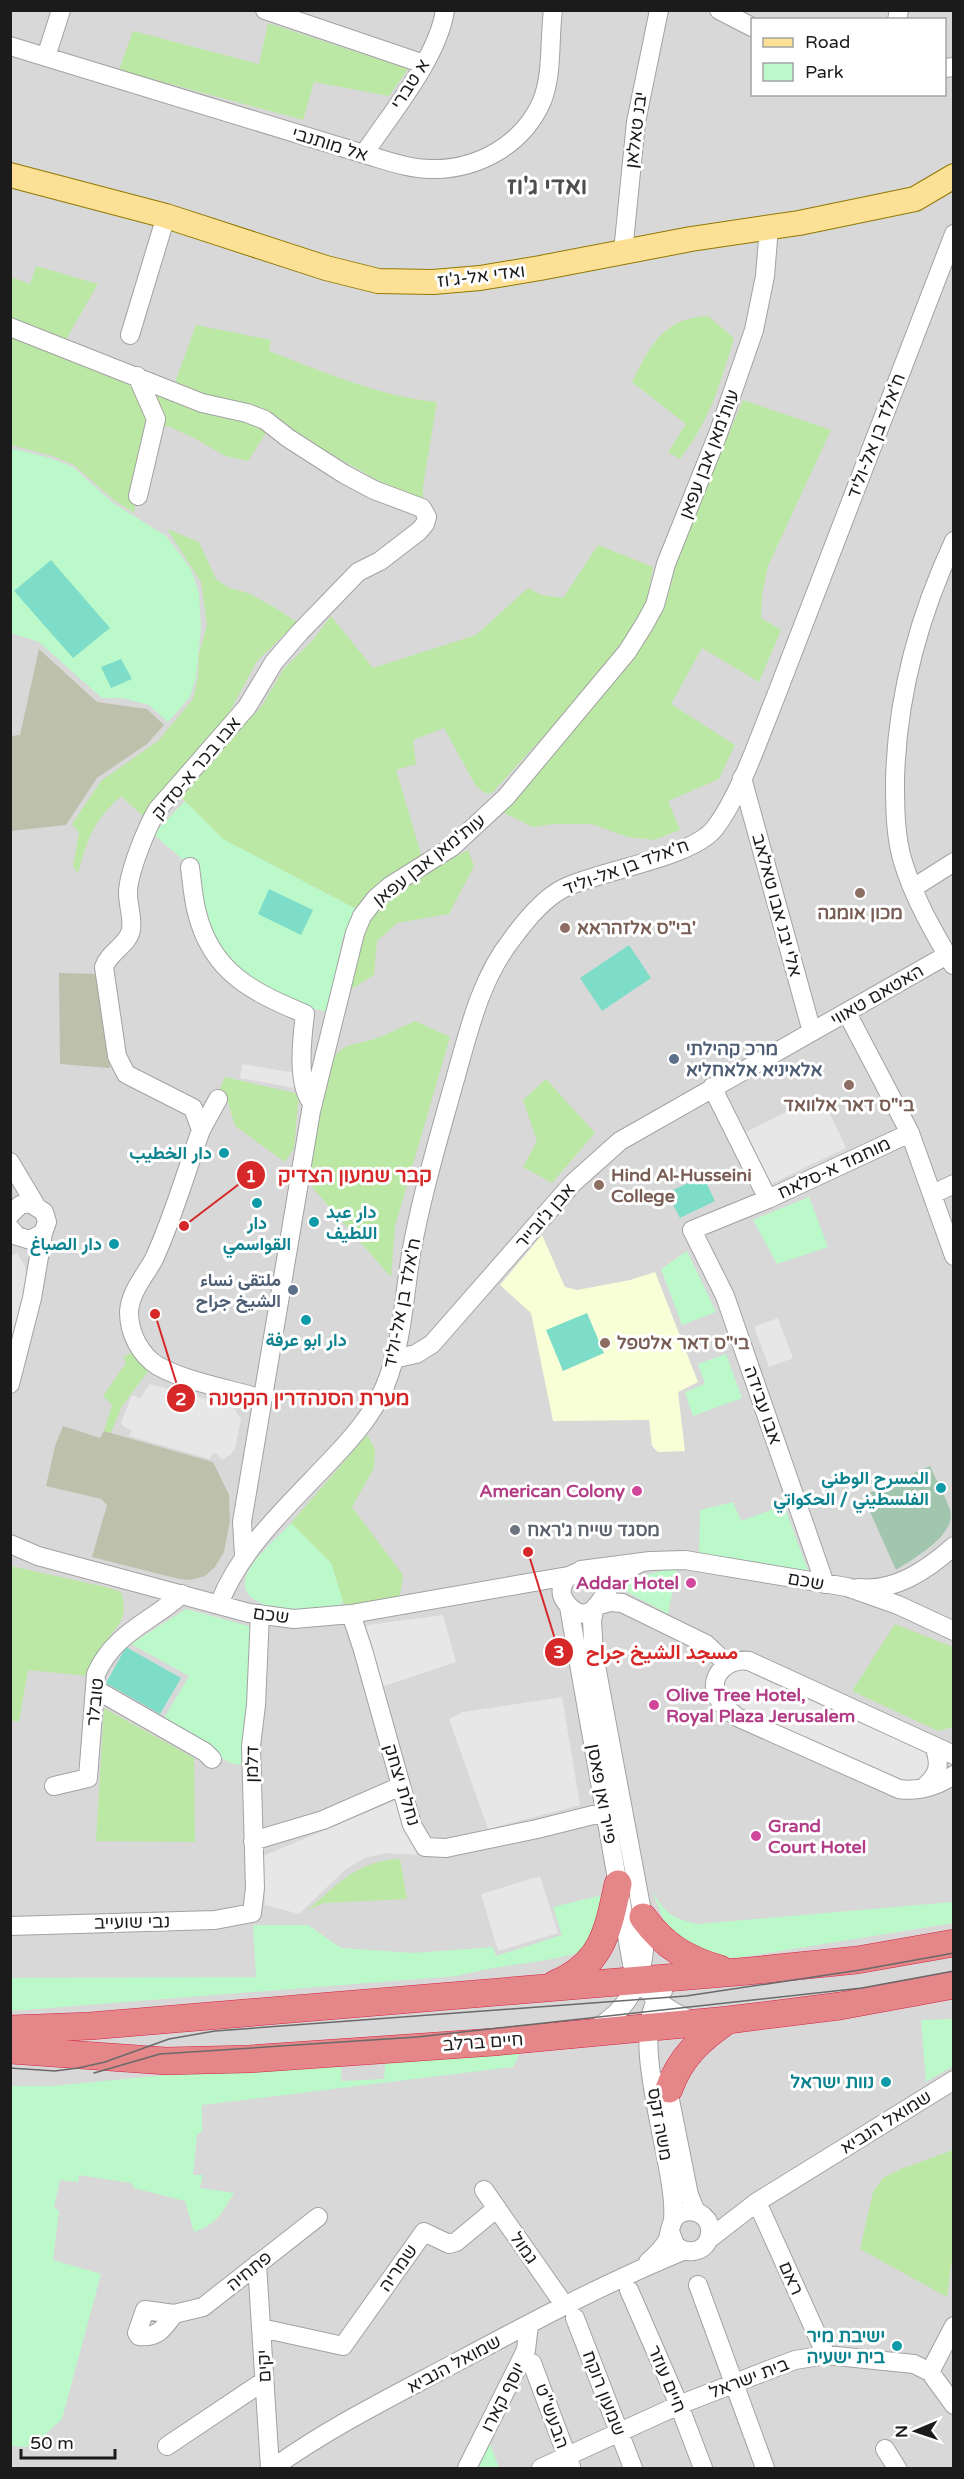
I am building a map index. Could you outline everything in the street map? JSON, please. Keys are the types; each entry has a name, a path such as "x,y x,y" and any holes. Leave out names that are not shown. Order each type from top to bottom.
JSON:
{"highway":[{"path":"546,1988 569,1978 584,1968 596,1955 605,1937 618,1884"},
{"path":"643,1917 661,1938 684,1956 733,1973"},
{"path":"10,2028 90,2026 601,1983 641,1994 686,1976 857,1960 954,1943"},
{"name":"חיים ברלב","path":"10,2050 148,2060 214,2061 728,2020 840,2006 954,1985"},
{"path":"840,2006 954,2004"},
{"path":"669,2089 678,2066 687,2055 706,2035 728,2020"}],"main road":[{"name":"ואדי אל-ג'וז","path":"10,175 166,216 326,268 378,281 433,282 480,278 769,228 915,199 954,176"}],"street":[{"path":"46,57 61,10"},
{"path":"266,10 424,64"},
{"name":"א טברי","path":"364,154 424,64 442,29 445,10"},
{"name":"אל מותנבי","path":"10,46 401,165 431,169 473,164 504,148 531,120 542,101 551,55 553,10"},
{"name":"יבנ טאלאן","path":"623,252 636,122 659,10"},
{"path":"719,10 751,26"},
{"path":"130,335 166,216"},
{"name":"עות'מאן אבן עפאן","path":"244,1555 242,1522 313,1104 348,955 362,916 376,898 390,886 452,847 506,797 627,652 655,605 666,564 718,434 754,330 765,276 769,228"},
{"name":"ח'אלד בן אל-וליד","path":"219,1604 228,1580 244,1555 361,1426 385,1386 393,1359 412,1247 431,1164 472,1019 483,989 511,940 542,905 561,889 613,870 656,859 703,839 714,830 742,778 774,701 954,234"},
{"name":"אבו בכר א-סדיק","path":"10,327 202,403 247,413 265,420 288,438 344,474 374,490 422,508 426,517 425,524 419,531 380,561 358,572 300,632 274,662 247,707 157,810 147,828 128,894 132,913 131,931 127,939 107,958 104,967 117,1056 126,1074 193,1108 201,1130"},
{"path":"137,376 156,419 138,496"},
{"path":"950,961 913,888 903,862 897,828 896,775 898,723 912,650 939,572 954,541"},
{"name":"אלי יבנ אבו טאלאב","path":"742,778 812,1032"},
{"path":"913,888 954,862"},
{"path":"190,867 202,930 216,955 252,990 304,1014 303,1075 306,1096 313,1104"},
{"name":"האטאם טאווי","path":"712,1087 847,1013 950,961"},
{"path":"847,1013 910,1133 954,1256"},
{"path":"712,1087 768,1198"},
{"name":"אבן ג'ובייר","path":"393,1359 416,1354 432,1344 556,1202 604,1153 642,1127 712,1087"},
{"path":"218,1099 201,1130 154,1258 131,1300 130,1323 135,1341 144,1354 158,1365 179,1374 263,1399"},
{"name":"מוחמד א-סלאח","path":"692,1230 910,1133"},
{"path":"10,1164 46,1217 36,1281 10,1384"},
{"path":"10,1164 14,1191 12,1226 31,1258 36,1281"},
{"path":"933,1194 954,1184"},
{"path":"12,1226 20,1204 35,1204"},
{"path":"12,1226 30,1240 43,1233"},
{"name":"אבו עבידה","path":"692,1230 725,1296 825,1584"},
{"name":"שכם","path":"10,1544 38,1556 219,1604 294,1619 351,1614 650,1561 685,1560 847,1587 898,1605 954,1631"},
{"path":"847,1587 865,1588 903,1580 923,1571 954,1546"},
{"name":"שכם","path":"10,1555 38,1556"},
{"name":"שכם","path":"599,1604 610,1587 626,1570 650,1561"},
{"path":"599,1604 605,1591 600,1578 595,1573 575,1573 564,1582 566,1601 581,1612 599,1604 622,1603 706,1644 727,1664"},
{"name":"שכם","path":"509,1587 544,1591 566,1601"},
{"name":"טובלר","path":"54,1786 88,1778 96,1674 102,1661 122,1636 166,1608 182,1594"},
{"name":"פייר ואן פאסן","path":"566,1601 632,1964 641,1994"},
{"name":"פייר ואן פאסן","path":"599,1604 592,1621 594,1655 643,1917 644,1950 641,1994"},
{"name":"דלמן","path":"252,1913 255,1888 251,1746 256,1705 260,1614"},
{"name":"נחלת יצחק","path":"351,1614 401,1786 416,1832 425,1847 435,1848 537,1829 605,1812"},
{"path":"954,1755 749,1661 737,1659 727,1664 718,1674 715,1685 722,1702 737,1717 899,1789 921,1789 954,1775"},
{"path":"95,1689 205,1752 212,1759"},
{"path":"921,1789 931,1782 939,1767 934,1746"},
{"path":"253,1841 323,1820 401,1786"},
{"name":"נבי שועייב","path":"10,1926 214,1920 252,1913"},
{"path":"586,2033 612,2018 641,1994 697,2023"},
{"name":"משה זקס","path":"641,1994 650,2011 648,2028 656,2101 674,2197 672,2226"},
{"name":"משה זקס","path":"648,2028 669,2089 689,2195 699,2214"},
{"name":"שמואל הנביא","path":"709,2239 757,2202 954,2080"},
{"name":"גמול","path":"484,2190 570,2312"},
{"name":"שמואל הנביא","path":"699,2214 725,2212 757,2202"},
{"name":"ראם","path":"757,2202 826,2355"},
{"name":"שמריה","path":"261,2328 343,2346 424,2232 449,2244 456,2242 496,2208"},
{"path":"683,2212 699,2214 710,2226 709,2239 706,2245 695,2251 683,2251 672,2241 672,2226 683,2212"},
{"name":"פתחיה","path":"174,2314 203,2307 318,2217"},
{"name":"שמואל הנביא","path":"272,2469 368,2410 529,2324 570,2312 639,2268 662,2249 672,2226"},
{"name":"שמואל הנביא","path":"639,2268 683,2251"},
{"name":"יקים","path":"257,2264 272,2469"},
{"path":"698,2285 765,2469"},
{"name":"חיים עוזר","path":"629,2290 704,2469"},
{"name":"שמעון רוקח","path":"570,2312 633,2469"},
{"name":"יוסף קארו","path":"467,2469 526,2350 529,2324"},
{"path":"954,2325 930,2372 954,2404"},
{"name":"בית ישראל","path":"541,2469 569,2463 620,2434 679,2405 795,2361 826,2355 914,2364 930,2372"},
{"name":"הבעש\"ט","path":"532,2363 569,2463"},
{"path":"167,2445 264,2381"},
{"path":"885,2449 897,2469"}],"shaded area":[{"path":"11,11 953,11 953,2468 11,2468"},
{"path":"51,560 110,628 73,658 14,591"},
{"path":"39,649 97,702 147,709 164,725 147,744 97,778 66,825 11,831 11,736 20,735"},
{"path":"121,659 132,679 111,688 101,667"},
{"path":"269,889 313,910 301,935 258,914"},
{"path":"629,945 651,978 602,1011 580,978"},
{"path":"59,973 98,974 110,1068 60,1064"},
{"path":"242,1064 296,1073 294,1088 240,1078"},
{"path":"821,1095 846,1148 771,1184 746,1132"},
{"path":"703,1176 715,1201 680,1218 667,1193"},
{"path":"542,1235 565,1287 577,1290 630,1280 655,1272 698,1382 678,1392 685,1451 658,1452 652,1446 649,1420 553,1421 531,1313 500,1285"},
{"path":"17,1253 25,1266 26,1283 11,1355 11,1256"},
{"path":"587,1313 604,1353 563,1371 546,1330"},
{"path":"778,1318 793,1358 769,1367 754,1327"},
{"path":"150,1384 232,1406 241,1419 235,1449 222,1460 216,1453 213,1453 210,1459 129,1436 132,1430 121,1423 132,1395 140,1398"},
{"path":"63,1426 100,1438 104,1431 213,1462 229,1495 230,1521 224,1552 215,1567 205,1576 190,1580 92,1557 107,1505 101,1499 46,1486 55,1446"},
{"path":"930,1466 948,1504 950,1519 941,1537 896,1570 863,1496"},
{"path":"443,1615 456,1662 378,1688 360,1626"},
{"path":"126,1647 181,1678 160,1714 106,1683"},
{"path":"738,1665 927,1749 933,1760 926,1777 910,1785 751,1718 723,1694 723,1676"},
{"path":"562,1697 580,1805 488,1829 449,1719 463,1712"},
{"path":"397,1800 417,1855 386,1853 365,1858 346,1869 299,1914 265,1905 263,1856"},
{"path":"540,1876 558,1933 498,1951 481,1894"}],"green space":[{"path":"268,23 408,69 389,96 314,82 303,120 119,70 133,31 259,64"},
{"path":"36,266 98,284 65,341 11,322 11,277 30,284"},
{"path":"708,316 734,338 719,387 707,416 680,459 668,452 686,424 632,382 652,346 669,328 693,318"},
{"path":"196,325 271,340 269,351 331,375 372,389 437,402 423,486 423,500 377,480 310,442 277,420 174,385"},
{"path":"10,337 32,342 197,411 227,415 267,431 248,461 225,456 168,426 151,432 139,473 134,513 114,500 74,465 53,456 11,445"},
{"path":"743,400 831,430 768,566 762,595 761,618 781,630 759,682 702,648 671,704 735,745 719,779 668,801 680,830 654,840 627,837 592,824 554,824 533,827 504,813 637,652 665,605 675,568 695,514"},
{"path":"10,448 50,458 73,467 113,503 166,536 191,569 199,593 201,628 196,678 190,697 168,722 149,705 122,698 102,698 39,642 11,633"},
{"path":"167,529 199,542 216,579 229,588 248,593 297,622 257,661 229,713 143,816 121,796 104,814 89,840 78,873 73,866 79,833 72,824 101,781 158,741 193,699 198,677 199,654 207,625 201,582"},
{"path":"598,545 653,567 647,601 640,620 602,672 492,793 485,793 476,786 444,728 413,740 416,764 396,770 422,857 358,910 223,839 180,796 186,785 261,707 283,670 312,641 331,616 373,668 476,635 528,588 542,595 563,598"},
{"path":"185,801 223,839 358,910 343,937 327,1012 292,1003 247,980 214,939 187,863 153,834"},
{"path":"468,850 474,866 449,914 397,923 377,941 374,975 344,994 353,954 364,930 376,914 402,889"},
{"path":"415,1021 450,1037 395,1226 391,1277 311,1186 313,1150 329,1064 334,1057 347,1046 388,1034"},
{"path":"225,1077 299,1094 294,1148 285,1162 235,1126 226,1096 219,1091"},
{"path":"546,1079 595,1133 552,1183 523,1167 537,1141 523,1100"},
{"path":"809,1197 828,1247 777,1264 753,1220"},
{"path":"687,1251 716,1312 682,1325 661,1269"},
{"path":"133,1352 149,1370 122,1406 111,1433 104,1431 112,1405 103,1396 126,1363 123,1357"},
{"path":"726,1354 742,1398 693,1416 685,1392 705,1384 698,1364"},
{"path":"367,1435 375,1449 374,1468 352,1507 403,1575 400,1597 344,1606 331,1563 291,1523"},
{"path":"733,1502 741,1521 784,1505 808,1571 699,1554 700,1510"},
{"path":"291,1523 331,1563 343,1601 338,1608 313,1612 277,1608 255,1600 247,1593 245,1584 252,1565"},
{"path":"11,1566 121,1592 124,1610 120,1622 103,1646 88,1676 28,1670 19,1722 11,1720"},
{"path":"677,1568 668,1614 622,1589 648,1575"},
{"path":"186,1609 252,1627 248,1748 240,1765 230,1763 163,1720 189,1676 131,1644"},
{"path":"895,1624 953,1647 953,1727 938,1731 852,1691"},
{"path":"104,1708 194,1758 195,1842 96,1841"},
{"path":"400,1859 407,1899 323,1903 308,1910 339,1883 360,1869 372,1864"},
{"path":"652,1891 670,1914 681,1920 698,1924 953,1902 953,1923 737,1958 718,1957 668,1931"},
{"path":"603,1895 604,1915 585,1951 553,1959 457,1976 11,2011 11,1978 256,1977 253,1925 308,1925 341,1948 414,1953 493,1947 496,1956 562,1935 553,1907"},
{"path":"953,2019 953,2066 926,2082 921,2020"},
{"path":"520,2053 513,2067 202,2105 202,2132 197,2135 193,2175 203,2175 200,2188 234,2193 214,2221 194,2232 185,2201 134,2188 131,2183 79,2175 78,2182 60,2180 54,2207 59,2211 53,2260 101,2274 62,2419 36,2443 25,2447 11,2446 11,2086 52,2086 341,2058 341,2081 384,2079 386,2056"},
{"path":"953,2150 954,2259 952,2259 947,2297 860,2249 873,2192 883,2178"},
{"path":"489,2441 499,2468 477,2468"}],"tram line":[{"path":"10,2068 55,2071 78,2068 105,2062 169,2039 215,2031 686,1996 860,1970 954,1953"},
{"path":"94,2073 160,2054 417,2037 862,1988 954,1971"}],"place":[{"name":"מכון אומגה","path":"860,893"},
{"name":"בי\"ס אלזהראא'","path":"565,928"},
{"name":"מרכ קהילתי אלאיניא אלאחליא","path":"674,1059"},
{"name":"בי\"ס דאר אלוואד","path":"849,1085"},
{"name":"دار الخطيب","path":"224,1153"},
{"name":"Hind Al-Husseini College","path":"599,1185"},
{"name":"دار القواسمي","path":"257,1203"},
{"name":"دار عبد اللطيف","path":"314,1222"},
{"name":"קבר שמעון הצדיק","path":"184,1226"},
{"name":"دار الصباغ","path":"114,1244"},
{"name":"ملتقى نساء الشيخ جراح","path":"293,1290"},
{"name":"מערת הסנהדרין הקטנה","path":"155,1314"},
{"name":"دار ابو عرفة","path":"306,1320"},
{"name":"בי\"ס דאר אלטפל","path":"605,1343"},
{"name":"المسرح الوطني الفلسطيني / الحكواتي","path":"941,1488"},
{"name":"American Colony","path":"637,1491"},
{"name":"מסגד שייח ג'ראח","path":"515,1530"},
{"name":"مسجد الشيخ جراح","path":"528,1552"},
{"name":"Addar Hotel","path":"691,1583"},
{"name":"Olive Tree Hotel, Royal Plaza Jerusalem","path":"654,1705"},
{"name":"Grand Court Hotel","path":"756,1836"},
{"name":"נוות ישראל","path":"886,2082"},
{"name":"ישיבת מיר בית ישעיה","path":"897,2346"}],"district":[{"name":"ואדי ג'וז","path":"547,186"}]}
